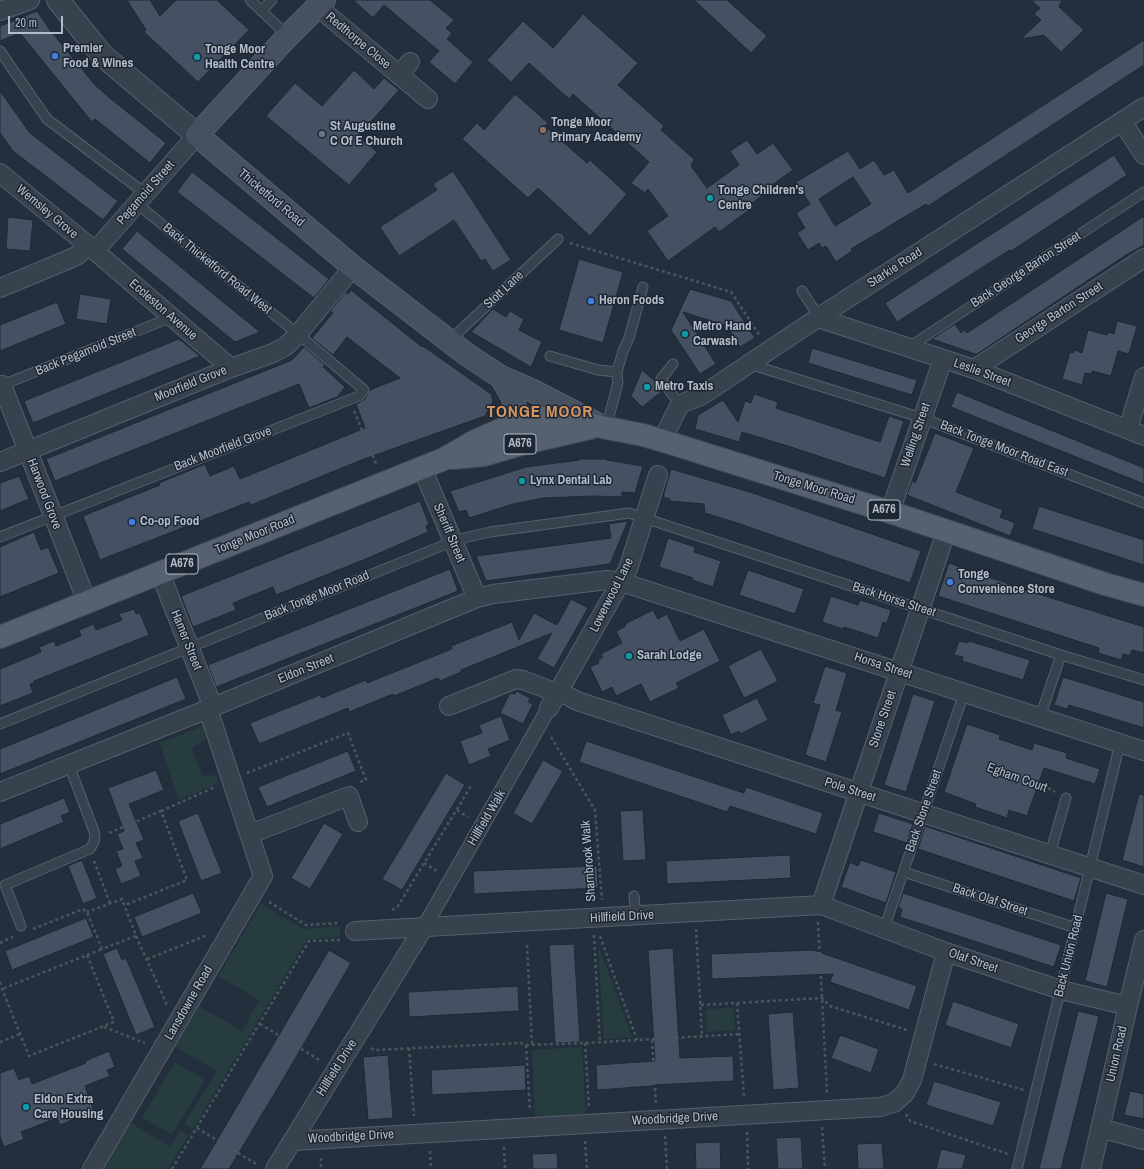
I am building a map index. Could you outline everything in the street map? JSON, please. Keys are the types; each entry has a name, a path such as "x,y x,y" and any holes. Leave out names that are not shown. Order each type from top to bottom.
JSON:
{"main road":[{"path":"197,135 288,36 321,3"},
{"name":"Thicketford Road","path":"197,135 353,267 466,354 501,377 531,390 601,428"},
{"name":"Thicketford Road","path":"501,377 512,396 522,433"},
{"name":"Tonge Moor Road","path":"0,638 444,459 475,441 522,433 539,418 556,418 643,435 890,512 1105,584 1144,595"}],"street":[{"path":"0,11 30,0"},
{"name":"Thicketford Road","path":"58,0 102,55 197,135"},
{"name":"Redthorpe Close","path":"321,3 404,68 428,99"},
{"name":"Starkie Road","path":"680,405 701,396 818,318 1144,107"},
{"path":"1122,121 1144,155"},
{"name":"Pegamoid Street","path":"0,288 72,258 91,248 141,199 197,135"},
{"name":"Wemsley Grove","path":"0,173 91,248"},
{"name":"Eccleston Avenue","path":"91,248 231,368"},
{"name":"George Barton Street","path":"974,369 1144,258"},
{"name":"Moorfield Grove","path":"0,462 231,368 273,353 286,346 298,334 353,267"},
{"name":"Leslie Street","path":"818,318 974,369 1136,432"},
{"name":"Welling Street","path":"890,512 944,359"},
{"path":"1136,432 1144,377"},
{"name":"Harwood Grove","path":"1,386 28,450 87,602"},
{"path":"662,441 680,405"},
{"name":"Sheriff Street","path":"422,468 477,598"},
{"name":"Lowerwood Lane","path":"552,703 628,569 658,475"},
{"name":"Stone Street","path":"819,906 946,532"},
{"name":"Hamer Street","path":"160,573 189,647 210,708"},
{"name":"Eldon Street","path":"0,792 210,708 477,598 493,594 595,581 607,580 621,582"},
{"name":"Horsa Street","path":"621,582 1144,751"},
{"name":"Pole Street","path":"449,706 516,679 523,680 552,703 577,700 858,793 1144,885"},
{"name":"Hillfield Walk","path":"424,927 552,703"},
{"name":"Lansdowne Road","path":"92,1169 176,1026 209,979 226,939 263,876 210,708"},
{"path":"250,834 348,796 358,822"},
{"name":"Hillfield Drive","path":"355,932 819,906"},
{"name":"Olaf Street","path":"819,906 884,928 946,952 1061,990 1128,1006"},
{"name":"Hillfield Drive","path":"275,1169 424,927"},
{"name":"Union Road","path":"1091,1169 1128,1006 1139,985 1144,940"},
{"path":"898,1100 905,1093 912,1080 946,952"},
{"name":"Woodbridge Drive","path":"293,1140 825,1111 880,1107 894,1103 898,1100"},
{"path":"1100,1128 1144,1140"}],"lane":[{"path":"250,0 288,36"},
{"path":"261,11 272,0"},
{"name":"Back Thicketford Road West","path":"0,51 47,119 298,334"},
{"name":"Back George Barton Street","path":"909,347 1144,192"},
{"name":"Stott Lane","path":"449,341 558,239"},
{"path":"601,428 618,383 617,372 623,351 629,338 643,287"},
{"path":"802,291 818,318"},
{"name":"Back Pegamoid Street","path":"1,386 172,317"},
{"name":"Back Moorfield Grove","path":"0,537 359,396 364,390 298,334"},
{"path":"550,356 598,370 617,372"},
{"path":"673,364 661,379 680,405"},
{"name":"Back Tonge Moor Road East","path":"748,364 922,418 1144,503"},
{"name":"Back Tonge Moor Road","path":"0,724 453,542 490,532 628,513 644,519"},
{"name":"Back Horsa Street","path":"644,519 1061,655 1144,680"},
{"path":"1040,717 1061,655"},
{"name":"Back Stone Street","path":"884,928 964,693"},
{"name":"Back Union Road","path":"1017,1169 1120,743"},
{"path":"22,926 5,885 90,849 95,839 95,834 68,764"},
{"path":"1050,854 1066,798"},
{"name":"Back Olaf Street","path":"904,872 1076,928"},
{"path":"634,896 636,916"}],"path":[{"path":"558,239 731,292 769,350"},
{"path":"350,400 384,483"},
{"name":"Sharnbrook Walk","path":"552,703 595,810 599,918"},
{"path":"95,839 232,779 348,733 366,780 346,788 348,796"},
{"name":"Egham Court","path":"956,757 1040,783 1066,798"},
{"path":"392,911 398,906 471,786"},
{"path":"125,905 187,880 161,811"},
{"path":"90,849 110,903"},
{"path":"172,1169 309,941 345,939 355,932 344,923 306,925 254,892"},
{"path":"87,912 122,899 136,936 176,1026"},
{"path":"819,906 825,1111 825,1169"},
{"path":"32,930 83,909 87,912 102,949"},
{"path":"695,913 702,1036"},
{"path":"599,918 637,1040"},
{"path":"599,918 600,1042"},
{"path":"147,960 216,932 226,939"},
{"path":"0,943 18,935"},
{"path":"2,989 136,936"},
{"path":"527,945 532,1045"},
{"path":"0,982 30,1056 114,1022 87,955"},
{"path":"701,1005 822,998 830,1006 924,1035"},
{"path":"737,1003 746,1115 748,1169"},
{"path":"260,1024 336,1070"},
{"path":"104,1026 162,1049"},
{"path":"0,1042 20,1034"},
{"path":"355,1038 374,1050 521,1043 526,1045 585,1043 740,1034"},
{"path":"652,1040 667,1169"},
{"path":"585,1043 587,1169"},
{"path":"526,1045 532,1127"},
{"path":"409,1048 415,1134"},
{"path":"918,1059 1036,1093"},
{"path":"898,1100 910,1121 1020,1158"},
{"path":"197,1128 264,1169"},
{"path":"503,1129 505,1169"}],"green space":[{"path":"203,726 207,737 192,748 202,776 216,775 218,783 179,800 160,743"},
{"path":"261,904 303,929 340,926 340,937 307,939 193,1129 184,1124 217,1071 175,1047 199,1006 242,1031 259,1000 218,976"},
{"path":"598,945 632,1037 604,1039"},
{"path":"734,1008 735,1030 707,1032 706,1009"},
{"path":"582,1047 586,1116 535,1119 532,1050"},
{"path":"175,1062 205,1080 172,1135 142,1117"},
{"path":"130,1122 170,1147 181,1130 189,1135 168,1169 101,1169"}],"building":[{"name":"Tonge Moor Health Centre","path":"127,0 150,0 160,16 176,0 217,0 249,30 198,82 144,32 146,30"},
{"path":"353,0 430,0 454,20 446,28 452,33 447,39 473,62 455,84 429,62 439,51 384,5 373,18"},
{"path":"694,0 727,0 767,36 751,53"},
{"path":"1031,0 1062,0 1059,7 1084,30 1061,52 1044,35 1021,39 1041,20 1034,14 1040,8"},
{"path":"37,11 50,30 95,85 166,143 150,163 95,119 92,122 20,33 0,41 0,26"},
{"path":"583,14 638,63 618,85 664,126 661,130 694,159 691,166 707,188 739,165 730,151 747,140 757,154 773,143 793,170 762,192 764,194 750,205 752,208 719,232 715,227 668,261 647,231 668,216 648,189 645,193 631,183 649,162 573,94 569,99 529,63 511,82 487,60 523,21 553,48"},
{"path":"1144,40 1144,65 928,206 926,204 851,249 852,251 836,262 826,246 822,248 819,243 808,250 797,233 805,228 796,213 810,204 796,182 848,151 860,169 874,160 884,175 894,170 908,193","holes":["853,177 871,204 835,226 819,199"]},
{"name":"St Augustine C Of E Church","path":"354,70 374,89 384,78 399,90 358,136 377,152 349,185 266,116 295,83 322,106"},
{"path":"0,91 30,133 118,201 103,220 13,151 0,133"},
{"path":"515,94 548,123 545,126 587,163 590,160 627,194 590,236 538,188 528,198 462,139 477,123 484,130"},
{"path":"1114,155 1127,175 1011,251 1010,250 989,263 897,322 885,303"},
{"path":"453,171 511,260 493,271 485,259 481,261 454,220 399,256 380,227 437,190 433,184"},
{"path":"192,172 329,279 314,298 177,192"},
{"path":"1144,216 1144,245 1126,255 977,354 932,339 955,324 961,333 965,330 967,333"},
{"path":"8,217 33,220 30,251 6,249"},
{"path":"137,231 260,332 235,342 122,249"},
{"name":"Heron Foods","path":"579,259 623,272 603,343 559,330"},
{"name":"Metro Hand Carwash","path":"690,289 731,301 755,338 740,347 727,326 683,312 716,364 700,374 671,330"},
{"path":"351,290 422,347 423,346 491,394 493,401 485,416 364,459 251,505 249,502 100,560 83,516 160,485 159,483 205,464 210,476 234,466 240,479 365,428 356,404 364,400 370,390 400,378 347,337 333,355 312,338 333,313 330,311 346,292 348,294"},
{"path":"80,294 111,299 107,324 76,319"},
{"path":"57,302 66,324 0,351 0,325"},
{"path":"493,309 506,317 510,311 524,319 519,330 542,342 531,367 471,332"},
{"path":"1117,321 1137,326 1129,354 1118,351 1111,376 1092,371 1092,374 1085,373 1082,385 1062,379 1070,352 1073,353 1074,350 1082,353 1088,330 1107,335 1108,332 1114,334"},
{"path":"179,339 200,356 33,423 24,401"},
{"path":"304,347 325,365 323,367 345,387 337,397 309,408 299,384 55,481 46,459 292,360"},
{"path":"812,348 917,380 912,395 808,363"},
{"name":"Metro Taxis","path":"642,370 656,382 661,392 642,407 631,396"},
{"path":"957,392 1144,468 1144,484 951,407"},
{"path":"754,394 778,402 776,408 880,442 889,416 904,421 885,478 742,432 739,442 695,429 698,415 723,400 738,422 745,401 751,403"},
{"path":"935,433 974,448 956,492 1003,510 1000,517 1015,523 1010,536 907,495 912,481 915,483"},
{"path":"579,459 607,459 643,466 635,493 622,492 622,497 594,496 543,498 513,504 469,518 466,510 459,512 450,491 526,467"},
{"path":"671,469 753,493 921,551 910,583 705,513 704,504 669,501 670,499 663,497"},
{"path":"19,476 29,499 0,511 0,483"},
{"path":"420,501 429,524 426,526 428,532 276,595 273,587 233,603 236,610 193,627 181,596"},
{"path":"1039,506 1144,540 1144,565 1032,529"},
{"path":"628,521 610,564 486,581 476,556 611,538 609,524"},
{"path":"34,532 41,550 48,547 59,573 0,597 0,547"},
{"path":"668,538 695,547 694,552 721,561 713,587 692,580 693,578 659,567"},
{"path":"949,563 1029,591 1144,627 1144,653 1132,650 1130,656 1123,654 1121,660 1098,653 1099,648 938,596"},
{"path":"450,569 458,591 216,687 208,665"},
{"path":"748,570 804,589 795,614 739,595"},
{"path":"831,596 858,605 860,600 891,610 887,623 883,622 878,638 844,627 843,629 822,622"},
{"path":"571,599 588,608 554,668 537,659 552,633 461,670 461,672 440,681 438,678 349,712 348,708 259,744 250,723 320,695 322,698 366,680 367,683 452,649 451,646 512,622 519,640 534,613 557,625"},
{"path":"134,609 136,614 140,613 149,635 34,681 35,682 30,684 33,693 0,706 0,669 41,652 39,647 54,641 56,646 81,636 79,630 94,624 96,630 122,620 119,614"},
{"name":"Sarah Lodge","path":"653,610 658,619 667,614 680,641 704,629 720,661 676,683 679,688 650,702 641,684 616,696 612,687 602,692 590,667 599,663 598,660 603,657 601,654 622,643 616,631 626,626 625,624"},
{"path":"959,641 968,643 969,641 1030,660 1023,680 962,661 963,657 954,655"},
{"path":"761,649 778,681 744,698 728,666"},
{"path":"825,666 847,673 836,710 842,712 826,762 805,755 820,705 813,703"},
{"path":"177,677 186,699 0,774 0,749"},
{"path":"1063,677 1144,702 1144,728 1069,705 1067,709 1054,705"},
{"path":"516,691 530,698 528,702 533,704 523,724 500,713 510,693 515,694"},
{"path":"913,694 935,701 906,792 884,785"},
{"path":"757,698 768,720 740,734 739,731 731,735 722,715"},
{"path":"501,716 510,740 488,749 491,756 469,765 460,741 482,733 479,725"},
{"path":"967,724 1000,735 999,739 1032,750 1034,743 1067,753 1066,758 1100,769 1095,784 1044,768 1027,816 1009,810 1007,818 975,807 976,804 944,792"},
{"path":"586,741 744,793 746,787 823,813 816,834 730,806 727,812 579,762"},
{"path":"348,751 356,771 267,807 258,787"},
{"path":"543,760 563,771 532,824 513,813"},
{"path":"156,770 164,790 129,804 144,840 136,843 143,858 135,861 141,876 121,884 115,869 122,866 116,851 123,849 117,834 124,831 108,788"},
{"path":"446,773 465,785 402,890 382,879"},
{"path":"1139,794 1144,795 1144,867 1122,860"},
{"path":"64,798 70,812 61,816 64,822 0,849 0,824"},
{"path":"643,810 646,860 623,861 620,811"},
{"path":"198,813 222,873 201,881 178,821"},
{"path":"879,813 913,824 907,843 873,832"},
{"path":"324,823 343,834 310,889 291,878"},
{"path":"925,826 1081,878 1074,901 918,849"},
{"path":"790,855 791,878 667,884 666,861"},
{"path":"82,860 97,898 83,904 68,866"},
{"path":"861,860 896,872 886,903 841,887 850,862 858,866"},
{"path":"597,866 598,888 474,894 473,871"},
{"path":"193,893 202,913 142,937 134,917"},
{"path":"903,893 1061,945 1054,967 900,917 902,909 898,907"},
{"path":"1106,893 1128,899 1107,987 1085,981"},
{"path":"86,918 94,937 12,970 5,951"},
{"path":"574,944 580,1042 555,1043 549,945"},
{"path":"117,948 122,960 126,958 155,1027 136,1035 103,954"},
{"path":"673,948 680,1058 733,1056 734,1081 653,1085 597,1090 596,1065 655,1061 648,950"},
{"path":"329,950 351,963 285,1076 229,1169 200,1169"},
{"path":"813,950 917,986 909,1010 830,982 833,974 712,979 711,954"},
{"path":"518,986 519,1011 409,1017 408,992"},
{"path":"953,1001 1019,1024 1011,1048 945,1025"},
{"path":"1078,1011 1099,1016 1076,1110 1061,1169 1039,1169"},
{"path":"793,1012 799,1088 773,1090 768,1014"},
{"path":"840,1035 879,1049 871,1073 831,1058"},
{"name":"Eldon Extra Care Housing","path":"109,1051 115,1067 107,1070 110,1076 85,1086 94,1111 60,1125 57,1118 21,1132 24,1139 4,1147 0,1136 0,1073 14,1068 19,1080 29,1076 32,1084 86,1063 85,1061"},
{"path":"388,1055 393,1118 368,1120 363,1057"},
{"path":"525,1065 526,1090 432,1095 431,1070"},
{"path":"934,1081 1001,1102 993,1126 926,1105"},
{"path":"1130,1091 1144,1094 1144,1119 1124,1115"},
{"path":"801,1137 803,1169 778,1169 776,1138"},
{"path":"720,1142 721,1169 696,1169 695,1143"},
{"path":"882,1143 884,1169 858,1169 857,1144"},
{"path":"941,1149 966,1155 962,1169 936,1169"},
{"path":"557,1153 558,1169 533,1169 532,1154"}],"place":[{"name":"Premier Food & Wines","path":"55,56"},
{"name":"Tonge Moor Health Centre","path":"197,57"},
{"name":"Tonge Moor Primary Academy","path":"543,130"},
{"name":"St Augustine C Of E Church","path":"322,134"},
{"name":"Tonge Children's Centre","path":"710,198"},
{"name":"Heron Foods","path":"591,301"},
{"name":"Metro Hand Carwash","path":"685,334"},
{"name":"Metro Taxis","path":"647,387"},
{"name":"Lynx Dental Lab","path":"522,481"},
{"name":"Co-op Food","path":"132,522"},
{"name":"Tonge Convenience Store","path":"950,582"},
{"name":"Sarah Lodge","path":"629,656"},
{"name":"Eldon Extra Care Housing","path":"26,1107"}],"district":[{"name":"TONGE MOOR","path":"540,412"}]}
